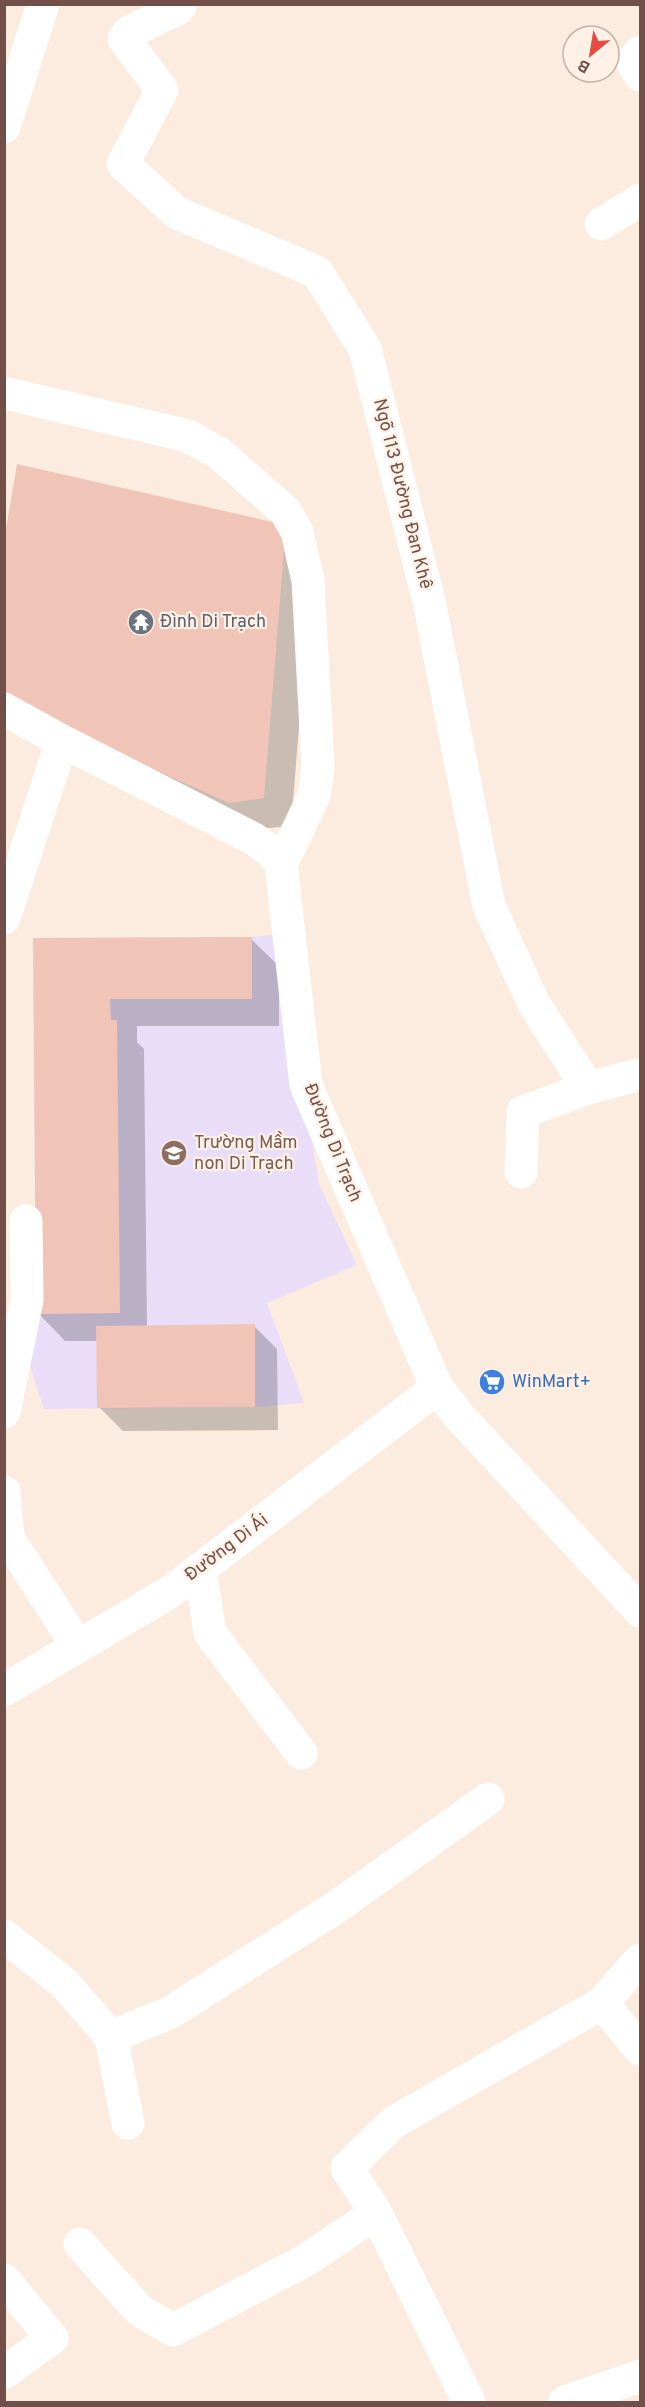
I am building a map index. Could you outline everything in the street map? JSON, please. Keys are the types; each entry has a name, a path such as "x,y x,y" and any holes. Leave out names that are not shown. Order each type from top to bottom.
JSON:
{"street":[{"path":"4,127 43,4"},
{"name":"Ngõ 113 Đường Đan Khê","path":"181,4 178,8 129,32 124,39 162,90 123,164 177,213 317,272 365,349 429,601 489,906 534,1004 588,1088"},
{"path":"640,52 632,62 640,75"},
{"path":"601,224 640,200"},
{"path":"4,393 188,436 220,454 286,512 297,532 308,581 318,767 314,796 281,865"},
{"path":"4,709 62,741 254,838 274,854 281,865"},
{"path":"4,918 62,741"},
{"name":"Đường Di Trạch","path":"281,865 306,1085 437,1388 460,1417 629,1584 640,1611"},
{"path":"521,1172 523,1112 588,1088 639,1075"},
{"path":"4,1412 27,1300 26,1221"},
{"name":"Đường Di Ái","path":"4,1690 170,1592 437,1388"},
{"path":"4,1491 6,1538 78,1647"},
{"path":"200,1569 210,1633 301,1753"},
{"path":"111,2037 171,2012 335,1908 488,1799"},
{"path":"4,1936 64,1983 111,2037 128,2123"},
{"path":"469,2403 376,2213 347,2168 394,2122 602,2003 640,1960"},
{"path":"602,2003 640,2049"},
{"path":"80,2244 139,2310 173,2330 306,2260 376,2213"},
{"path":"4,2280 52,2338 4,2373"},
{"path":"565,2403 640,2376"}],"shaded area":[{"name":"Trường Mầm non Di Trạch","path":"272,935 309,1121 319,1184 357,1265 267,1303 304,1403 255,1407 44,1409 26,1354 36,1314 33,938"}],"building":[{"name":"Đình Di Trạch","path":"17,464 286,525 264,798 229,803 4,702 4,541"},
{"path":"252,937 252,999 110,999 111,1020 117,1020 120,1313 36,1314 33,938"},
{"path":"255,1324 255,1407 97,1408 96,1326"}],"place":[{"name":"Đình Di Trạch","path":"141,622"},
{"name":"Trường Mầm non Di Trạch","path":"174,1153"},
{"name":"WinMart+","path":"492,1382"}]}
